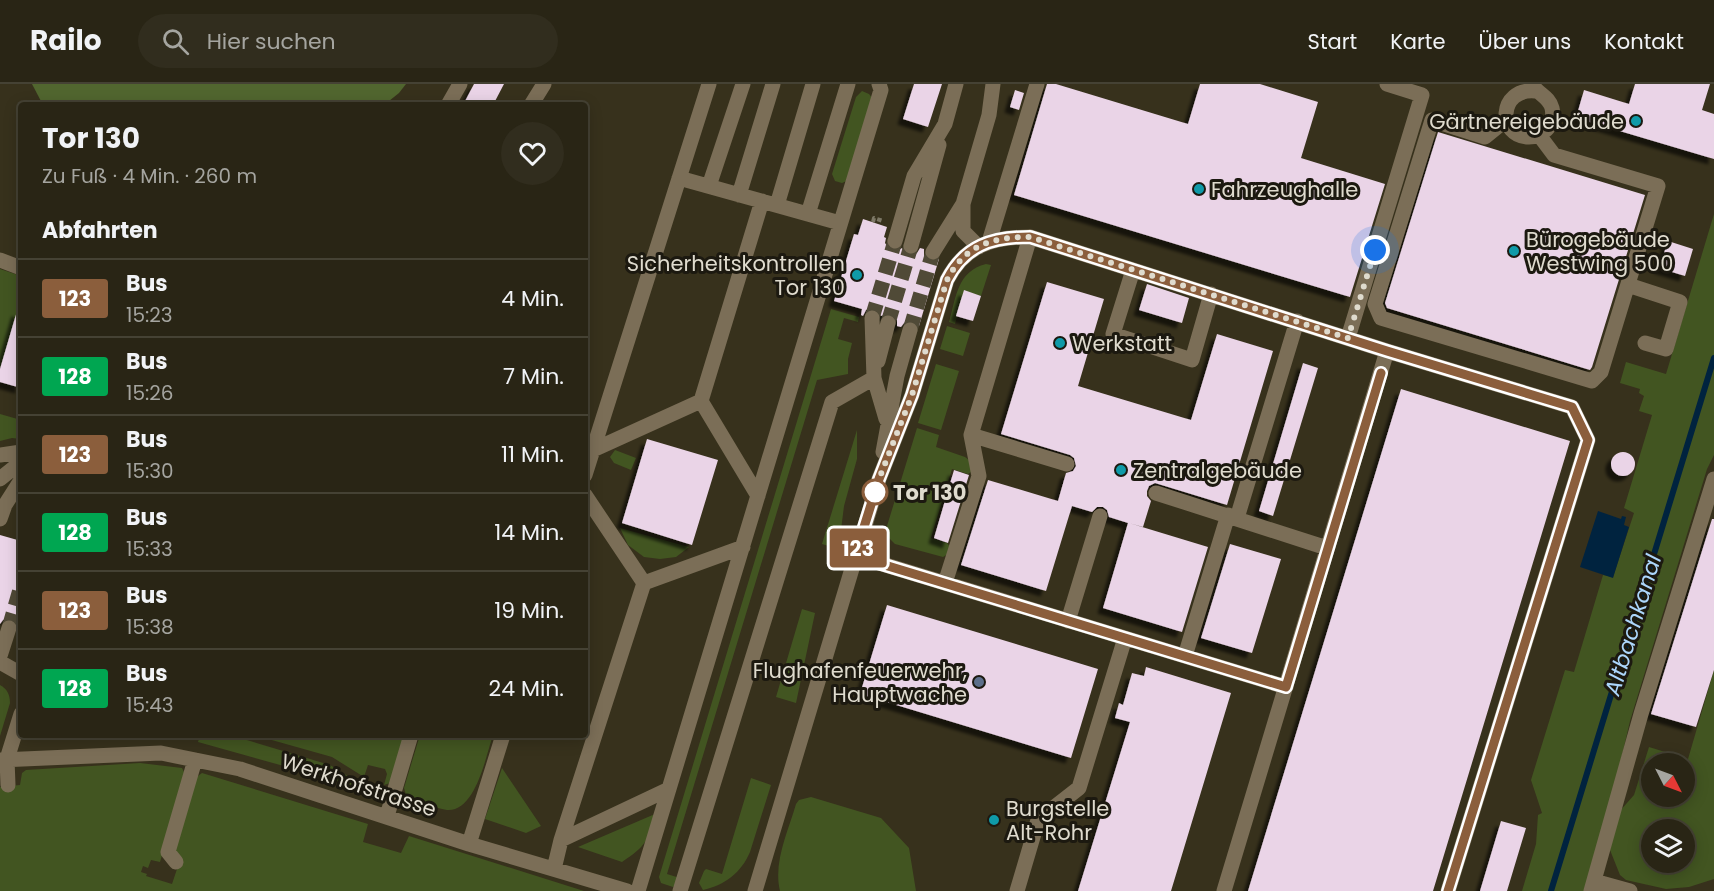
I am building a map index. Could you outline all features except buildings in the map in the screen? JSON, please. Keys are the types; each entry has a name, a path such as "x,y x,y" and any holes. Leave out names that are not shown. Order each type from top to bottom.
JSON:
{"street":[{"path":"450,102 459,84"},
{"path":"533,102 544,84"},
{"path":"588,466 709,84"},
{"path":"709,186 743,84"},
{"path":"739,195 773,84"},
{"path":"593,450 701,401 813,84"},
{"path":"808,214 848,84"},
{"path":"638,891 881,90 879,84"},
{"path":"912,246 956,84"},
{"path":"933,252 963,204 989,115 993,84"},
{"path":"984,244 1037,84"},
{"path":"1348,338 1422,95 1387,84"},
{"path":"1534,88 1543,94 1552,108 1551,124 1539,135 1523,136 1510,127 1506,120 1506,111 1508,104 1519,92 1534,88"},
{"path":"1506,120 1485,137 1432,120 1375,304 1381,318 1592,381 1601,372 1658,186 1554,155 1539,135"},
{"path":"895,240 914,176 945,124"},
{"path":"679,178 840,223"},
{"path":"963,204 963,231 984,244"},
{"path":"755,891 879,479 912,395 947,280 963,256 984,244 1012,237 1030,237 1387,351 1572,407 1588,440 1448,891"},
{"path":"945,583 979,476 971,435 1030,237"},
{"path":"0,260 18,267"},
{"path":"1132,270 1113,334 1192,360 1211,294"},
{"path":"1628,285 1680,302 1666,349 1645,343"},
{"path":"872,318 874,378 887,422"},
{"path":"1185,656 1297,321"},
{"path":"681,891 832,402 874,378 888,323"},
{"path":"879,479 887,422 910,330"},
{"path":"1224,891 1387,351"},
{"path":"701,401 758,496"},
{"path":"971,435 1066,464"},
{"path":"0,455 18,452"},
{"path":"0,479 18,464"},
{"path":"0,519 5,505 18,485"},
{"path":"1630,891 1593,886 1641,714 1713,488"},
{"path":"1156,493 1328,548"},
{"path":"588,499 644,583"},
{"path":"1068,621 1100,516"},
{"path":"644,583 742,547"},
{"path":"855,556 1286,687"},
{"path":"554,869 561,840 644,583"},
{"path":"0,656 9,628"},
{"path":"1017,891 1038,820 1079,788 1125,638"},
{"path":"0,662 18,672"},
{"path":"8,785 4,759 18,722"},
{"path":"387,816 410,738"},
{"path":"469,844 502,738"},
{"name":"Werkhofstrasse","path":"4,759 161,753 240,769 469,844 627,891"},
{"path":"176,862 168,852 195,760"},
{"path":"561,840 669,789"}],"path":[{"path":"873,222 874,218 880,222 890,223"}],"green space":[{"path":"32,84 406,84 388,102 41,102"},
{"path":"862,91 873,99 849,180 842,183 835,181 832,174 856,97"},
{"path":"1714,214 1714,455 1707,469 1630,721 1613,794 1584,891 1522,891 1536,844 1538,815 1542,813 1531,780 1565,670 1574,672 1603,575 1613,577 1634,513 1624,508 1652,415 1639,411 1644,396 1639,393 1640,389 1620,383 1626,362 1666,374"},
{"path":"986,264 991,265 981,296 964,291 955,324 949,322 963,279 976,268"},
{"path":"0,269 18,275 18,311 0,369"},
{"path":"831,309 859,317 858,322 844,318 838,339 852,343 848,359 848,374 817,380 667,874 683,879 673,887 661,883 659,877"},
{"path":"947,326 970,333 963,356 940,349"},
{"path":"936,364 959,371 941,430 918,423"},
{"path":"0,414 18,419 18,439 0,441"},
{"path":"917,428 939,435 936,447 965,457 974,470 968,474 952,469 931,538 947,543 951,548 943,557 895,544 889,538 887,526"},
{"path":"857,430 857,459 835,548 822,544"},
{"path":"615,450 636,458 631,470 614,463 610,457"},
{"path":"620,528 689,547 676,557 660,559 644,557 628,545"},
{"path":"802,609 815,613 796,703 776,697"},
{"path":"1714,670 1714,879 1689,887 1666,889 1626,880 1620,875 1610,850 1619,812 1634,795 1641,773 1641,807 1695,807 1695,753 1690,753"},
{"path":"0,685 8,692 10,703 0,736"},
{"path":"199,738 240,738 330,765 359,783 355,786 198,742"},
{"path":"265,738 404,738 390,783 384,785 387,774 385,769 368,765 364,777 332,757"},
{"path":"419,738 492,738 478,781 465,802 457,808 442,809 407,798 404,788"},
{"path":"1649,747 1668,753 1647,753"},
{"path":"140,763 182,768 186,776 160,862 151,860 148,868 143,866 141,872 147,874 146,876 172,884 180,860 173,850 194,779 202,773 368,824 363,842 401,853 409,836 584,891 0,891 0,787 20,785 22,773 26,770"},
{"path":"502,768 541,826 526,833 485,819"},
{"path":"751,778 771,785 750,852 742,866 731,877 703,890 699,883 706,869 722,874"},
{"path":"811,797 881,818 909,848 916,891 780,891 778,869 780,858 796,804 799,800"},
{"path":"655,814 645,842 622,862 578,847"}],"water":[{"path":"1598,511 1621,519 1622,516 1626,517 1624,525 1629,527 1613,578 1580,567"}],"waterway":[{"name":"Altbachkanal","path":"1551,891 1714,358"}],"tunnel":[{"path":"872,318 895,241"},
{"path":"888,323 911,246"},
{"path":"910,330 933,252"},
{"path":"9,628 18,596"}],"bus line":[{"name":"123","path":"1381,373 1286,687 855,556 879,479 912,395 947,280 963,256 989,242 1012,237 1030,237 1387,351 1572,407 1588,440 1448,891"}],"place":[{"name":"Gärtnereigebäude","path":"1636,121"},
{"name":"Fahrzeughalle","path":"1199,189"},
{"name":"Bürogebäude Westwing 500","path":"1514,251"},
{"name":"Sicherheitskontrollen Tor 130","path":"857,275"},
{"name":"Werkstatt","path":"1060,343"},
{"name":"Zentralgebäude","path":"1121,470"},
{"name":"Tor 130","path":"875,492"},
{"name":"Flughafenfeuerwehr, Hauptwache","path":"979,682"},
{"name":"Burgstelle Alt-Rohr","path":"994,820"}],"route":[{"path":"875,492 873,498 912,395 947,280 963,256 989,242 1012,237 1030,237 1348,338 1375,250"}]}
